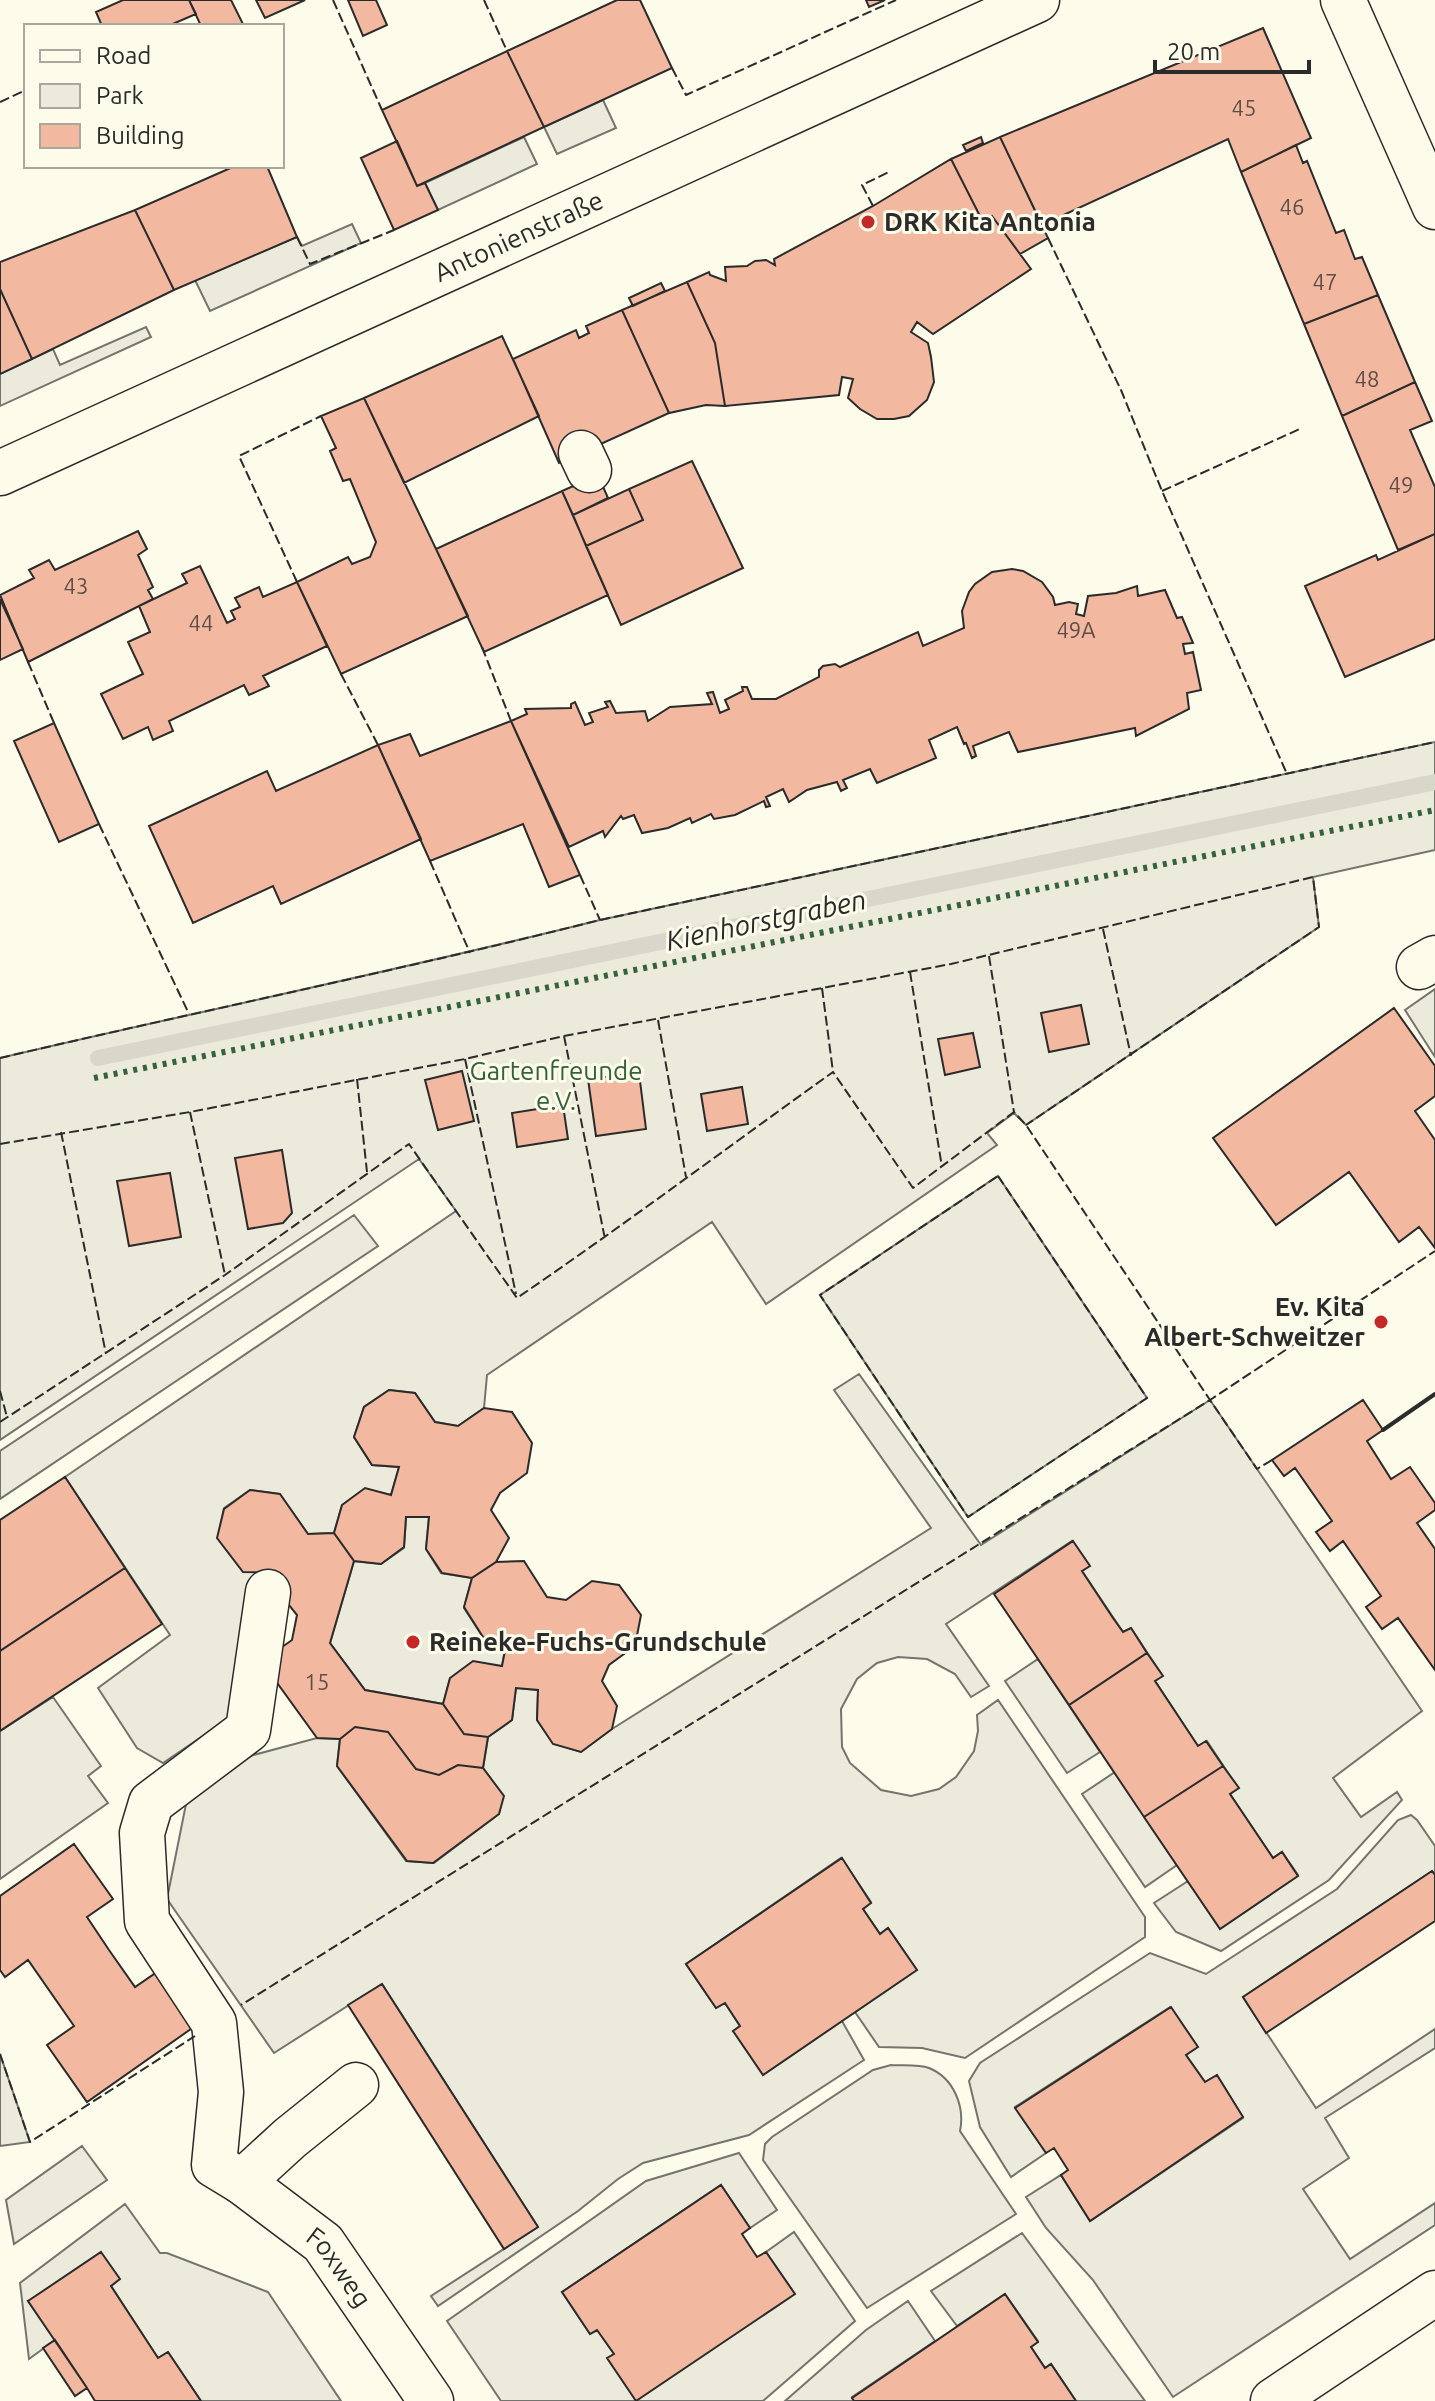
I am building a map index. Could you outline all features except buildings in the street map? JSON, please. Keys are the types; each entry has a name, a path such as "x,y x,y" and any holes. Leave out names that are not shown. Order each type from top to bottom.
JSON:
{"main road":[{"name":"Antonienstraße","path":"0,473 1037,0"},
{"path":"1343,0 1435,207"},
{"path":"268,1592 248,1730 151,1803 142,1833 147,1921 214,2023 228,2173 290,2138 356,2085"},
{"name":"Foxweg","path":"228,2173 323,2243 431,2401"},
{"path":"1273,2401 1435,2293"}],"green space":[{"path":"603,100 616,128 557,154 544,127"},
{"path":"524,137 537,164 438,210 425,183"},
{"path":"352,224 361,243 210,311 195,280 297,237 302,246"},
{"path":"146,327 151,337 0,406 0,374 53,349 60,365"},
{"name":"Gartenfreunde e.V.","path":"1435,742 1435,850 1313,877 1319,927 1026,1125 1014,1113 987,1133 997,1145 766,1304 712,1222 487,1375 484,1408 458,1426 435,1422 415,1393 389,1390 364,1407 354,1437 372,1465 399,1467 391,1495 365,1489 342,1505 334,1533 308,1534 279,1494 250,1490 224,1508 218,1538 256,1572 235,1714 163,1763 137,1748 98,1688 170,1635 65,1477 456,1211 419,1159 0,1440 0,1058 600,920"},
{"path":"1435,989 1435,1057 1405,1010"},
{"path":"998,1176 1147,1398 968,1517 820,1295"},
{"path":"354,1215 378,1246 0,1499 0,1451"},
{"path":"859,1374 981,1545 1210,1400 1422,1711 1333,1778 1361,1817 1397,1792 1402,1800 1329,1880 1221,1951 1176,1932 1154,1903 1188,1881 1220,1928 1298,1875 1282,1852 1273,1858 1230,1794 1238,1788 1207,1741 1198,1746 1155,1681 1162,1675 1131,1628 1123,1632 1082,1571 1089,1566 1072,1541 946,1624 989,1686 971,1697 955,1674 927,1659 898,1657 877,1663 857,1679 841,1709 842,1747 850,1763 881,1790 911,1796 939,1789 956,1777 974,1751 977,1715 998,1700 1145,1917 1145,1937 965,2058 922,2048 879,2047 855,2012 916,1969 888,1928 880,1934 863,1909 871,1902 841,1858 686,1964 716,2008 725,2003 740,2026 734,2031 842,2021 864,2060 749,2135 643,2163 438,2306 431,2296 538,2227 382,1984 274,2053 167,1899 187,1799 246,1757 317,1738 340,1739 337,1766 406,1861 434,1863 499,1814 503,1796 483,1768 488,1737 512,1720 516,1688 538,1690 537,1720 553,1743 581,1752 612,1729 931,1528 834,1390"},
{"path":"406,1517 429,1517 426,1549 441,1573 472,1578 464,1608 483,1637 507,1640 502,1666 450,1678 443,1704 365,1690 330,1643 354,1561 381,1564 404,1548"},
{"path":"1038,1659 1100,1752 1067,1773 1005,1681"},
{"path":"53,1697 101,1766 88,1776 108,1803 0,1879 0,1731"},
{"path":"1115,1772 1177,1865 1145,1887 1082,1794"},
{"path":"1411,1815 1435,1846 1435,1875 1432,1871 1243,1997 1316,2108 1435,2029 1435,2048 1325,2118 1349,2158 1303,2189 1350,2259 1435,2203 1435,2225 1173,2397 1093,2280 1046,2228 1026,2197 1061,2175 1090,2221 1243,2118 1217,2075 1205,2082 1186,2055 1197,2046 1170,2007 1015,2107 1046,2153 1011,2177 980,2127 969,2081 980,2063 1150,1953 1206,1974 1337,1889 1398,1820"},
{"path":"0,2054 30,2142 0,2146"},
{"path":"891,2065 929,2068 951,2086 961,2112 960,2131 1016,2214 867,2308 763,2160 765,2144 772,2137 873,2070"},
{"path":"82,2146 107,2180 14,2244 6,2200"},
{"path":"739,2153 777,2210 750,2228 721,2185 562,2292 590,2334 598,2330 614,2354 608,2358 794,2293 766,2252 794,2232 855,2321 763,2401 501,2401 447,2321 646,2181"},
{"path":"125,2204 160,2253 268,2292 341,2401 201,2401 168,2352 158,2358 111,2286 119,2279 28,2301 55,2340 29,2359 20,2283"},
{"path":"1022,2233 1145,2401 1076,2401 1051,2364 1045,2368 1031,2347 1038,2341 1005,2294 957,2326 931,2291"},
{"path":"908,2301 935,2341 852,2397 854,2401 785,2401 866,2330"}],"waterway":[{"name":"Kienhorstgraben","path":"98,1058 1435,782"}],"hedge":[{"path":"94,1078 1435,810"}],"fence":[{"path":"333,0 382,110"},
{"path":"484,0 507,51"},
{"path":"672,68 686,95 896,0"},
{"path":"0,102 24,91"},
{"path":"873,206 862,185 891,171"},
{"path":"297,237 310,264 394,230"},
{"path":"1048,238 1121,390 1162,491 1287,774"},
{"path":"297,582 239,456 321,416"},
{"path":"1162,491 1302,428"},
{"path":"482,647 511,721"},
{"path":"28,662 54,723"},
{"path":"341,674 378,745"},
{"path":"0,1058 600,920 1435,742"},
{"path":"99,824 189,1014"},
{"path":"430,861 470,953"},
{"path":"580,875 600,920"},
{"path":"0,1144 190,1112 465,1059 564,1036 951,964 1313,877 1319,927 1026,1125"},
{"path":"1103,929 1131,1056"},
{"path":"989,956 1014,1112"},
{"path":"910,972 942,1167"},
{"path":"822,988 833,1072"},
{"path":"658,1020 686,1177"},
{"path":"564,1036 605,1239"},
{"path":"465,1059 516,1294"},
{"path":"0,1422 225,1275 409,1144 517,1298 833,1072 913,1188 1014,1112 1026,1125 1210,1400 241,2005"},
{"path":"357,1079 367,1172"},
{"path":"190,1112 225,1275"},
{"path":"61,1132 106,1354"},
{"path":"998,1176 1147,1398 968,1517 820,1295 998,1176"},
{"path":"1272,1460 1257,1469 1210,1400 1435,1251"},
{"path":"0,1391 7,1417"},
{"path":"0,2054 30,2142 195,2036"}],"wall":[{"path":"1383,1430 1435,1394"}],"place":[{"name":"DRK Kita Antonia","path":"868,222"},
{"name":"Ev. Kita Albert-Schweitzer","path":"1381,1322"},
{"name":"Reineke-Fuchs-Grundschule","path":"413,1642"}]}
